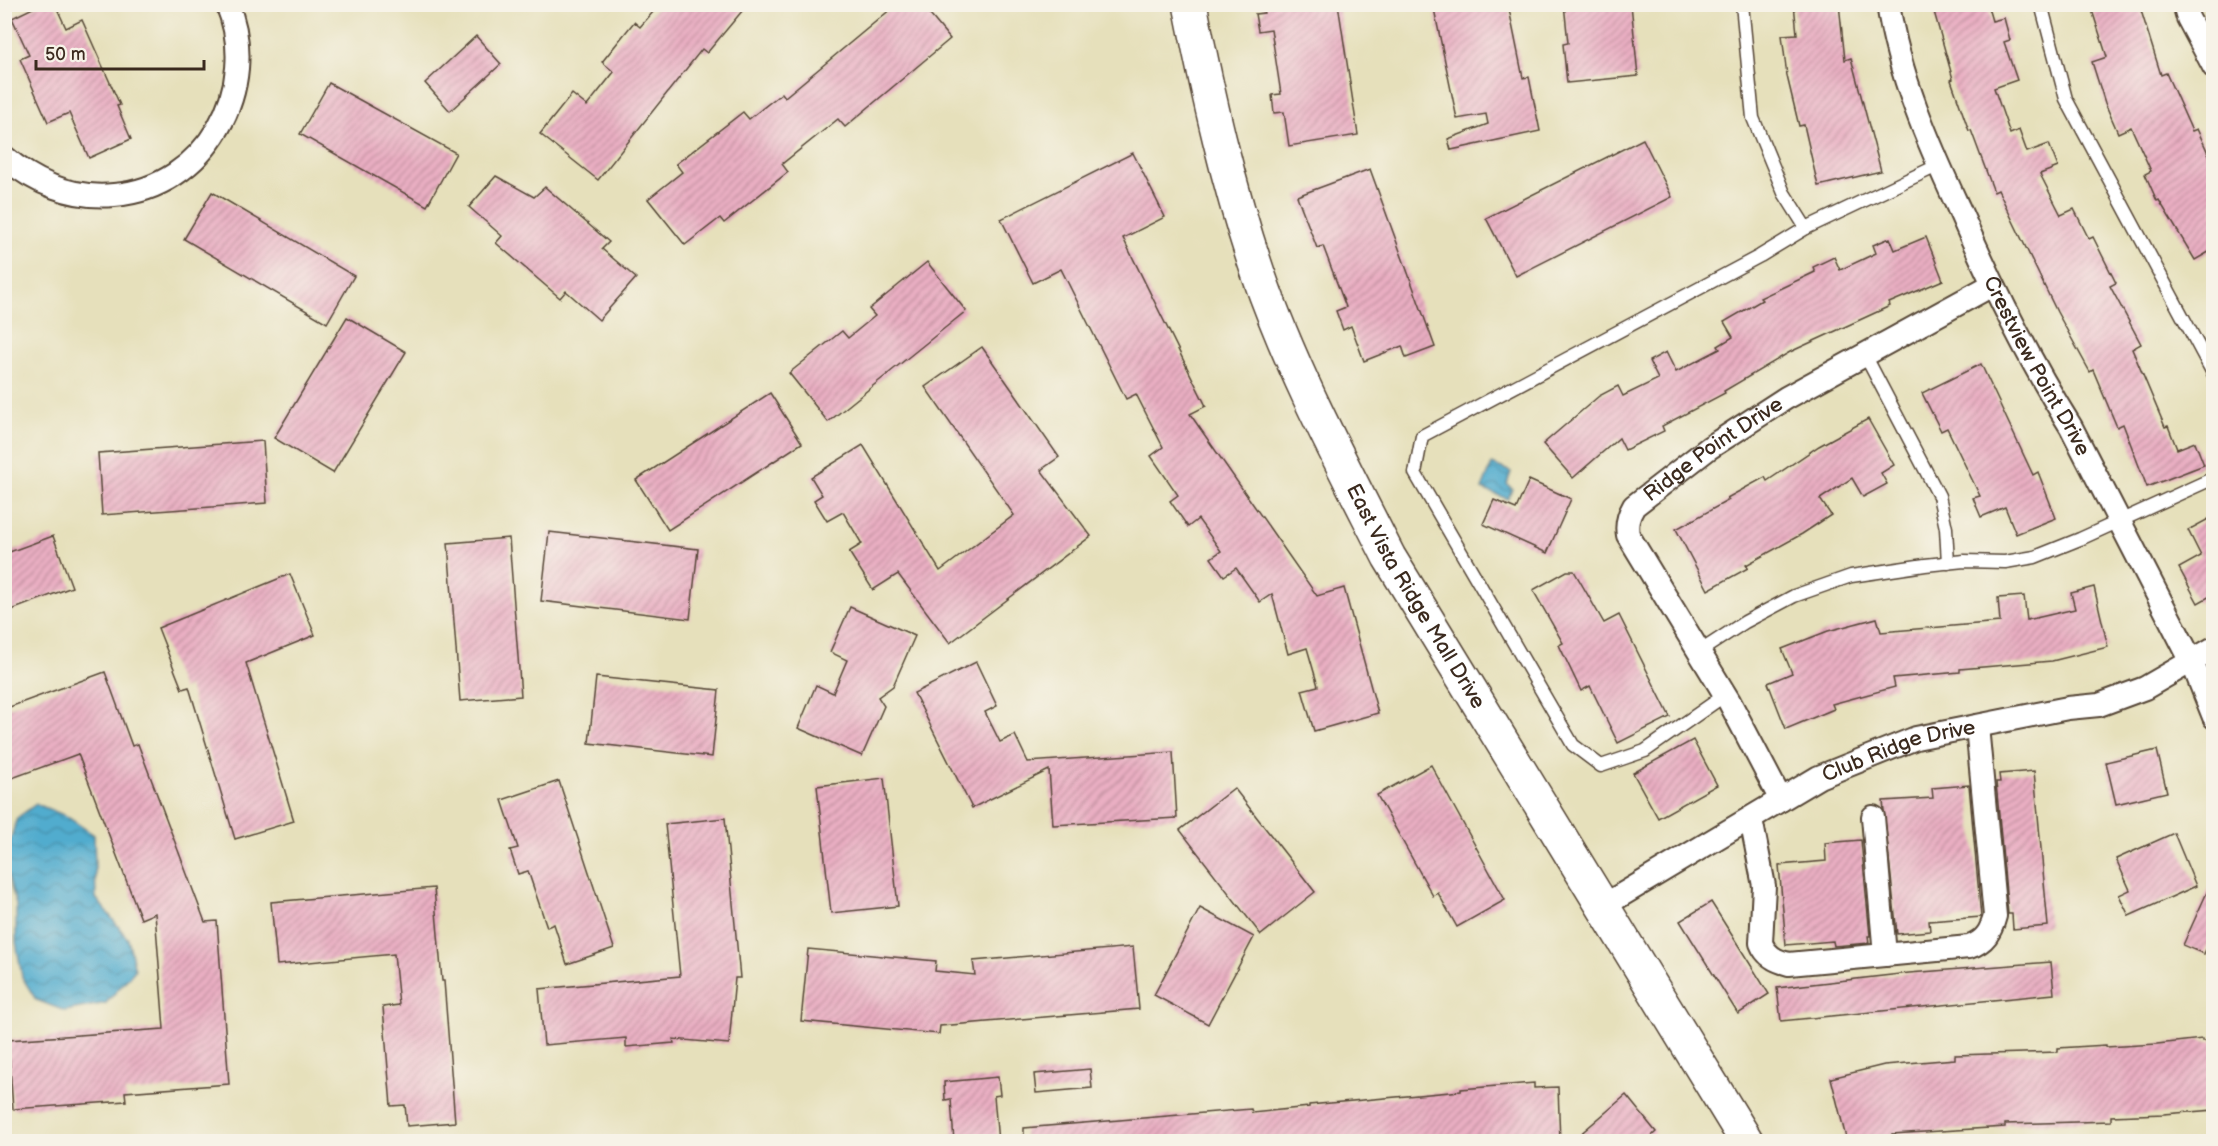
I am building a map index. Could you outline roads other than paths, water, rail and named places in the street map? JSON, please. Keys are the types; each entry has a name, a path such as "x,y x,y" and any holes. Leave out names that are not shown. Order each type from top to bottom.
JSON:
{"main road":[{"name":"East Vista Ridge Mall Drive","path":"1190,4 1207,90 1236,204 1258,275 1300,377 1389,557 1747,1142"}],"street":[{"path":"4,157 38,182 75,194 115,195 153,186 187,165 214,136 232,100 239,61 234,21 227,4"},
{"name":"Crestview Point Drive","path":"1888,4 1892,31 1920,124 1992,285 2049,392 2071,427 2192,662 2214,717"},
{"path":"2184,4 2188,18 2214,67"},
{"name":"Ridge Point Drive","path":"1781,800 1725,695 1628,535 1626,524 1634,506 1709,448 1786,398 1992,285"},
{"name":"Club Ridge Drive","path":"1603,906 1819,777 1916,738 2067,708 2099,705 2145,688 2214,648"},
{"path":"1751,819 1764,886 1761,943 1764,950 1774,959 1789,964 1978,945 1989,932 1995,916 1977,726"},
{"path":"1873,817 1885,955"}],"lane":[{"path":"1742,4 1753,118 1784,193 1806,228"},
{"path":"2041,4 2066,99 2214,375"},
{"path":"1725,695 1645,751 1601,766 1573,745 1415,473 1422,436 1760,256 1806,228 1939,165"},
{"path":"1865,355 1939,496 1946,528 1948,563"},
{"path":"1699,652 1745,622 1794,596 1851,576 1948,563 2006,562 2035,557 2214,478"}],"water":[{"path":"1492,464 1511,472 1507,484 1512,489 1508,499 1482,489"},
{"path":"36,804 66,816 94,835 96,898 128,939 135,970 106,1003 65,1011 36,1000 22,977 16,942 16,905 4,860 17,818"}]}
